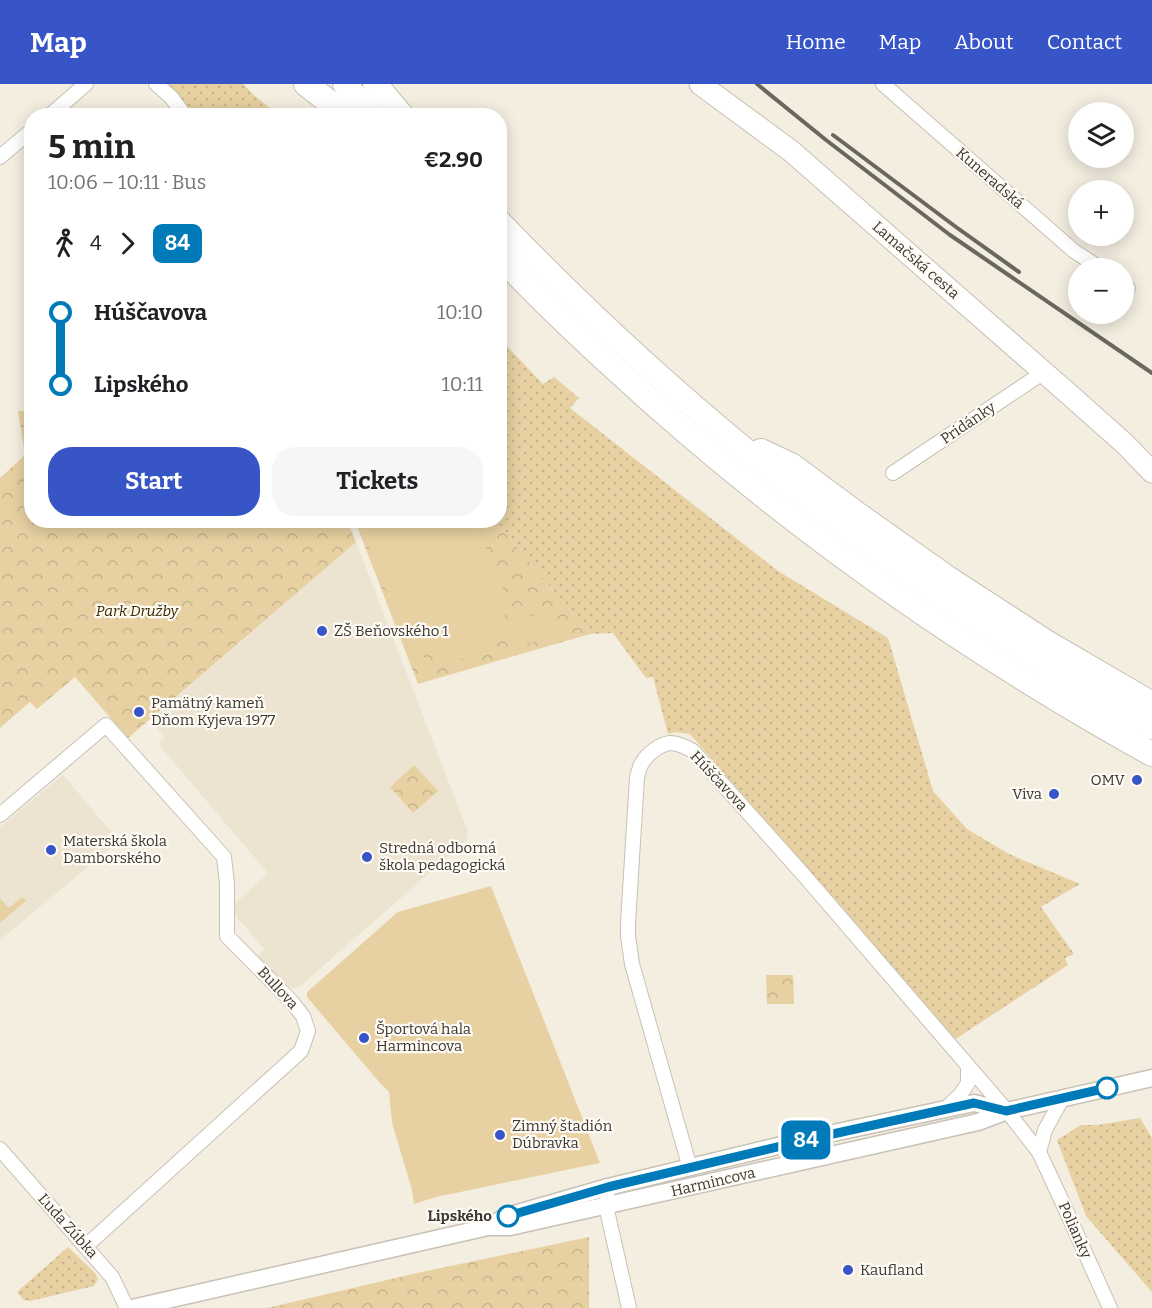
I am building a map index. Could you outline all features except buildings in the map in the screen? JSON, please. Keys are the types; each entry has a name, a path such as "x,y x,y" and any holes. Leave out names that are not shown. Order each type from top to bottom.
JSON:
{"highway":[{"path":"306,84 337,108"},
{"path":"345,84 364,108"},
{"path":"375,84 395,108"},
{"path":"507,230 611,334 729,437 817,508 912,578 987,628 1152,728"},
{"path":"507,263 653,404 804,528 969,644 1152,754"},
{"path":"729,437 791,465 958,585 1046,642 1152,704"}],"main road":[{"name":"Lamačská cesta","path":"700,84 791,151 1125,444 1152,472"},
{"name":"Lamačská cesta","path":"1125,444 1152,461"}],"street":[{"path":"58,108 86,84"},
{"path":"156,84 179,108"},
{"name":"Kuneradská","path":"883,84 1085,258"},
{"path":"0,157 24,137"},
{"name":"Pridánky","path":"893,473 1044,372"},
{"name":"Bullova","path":"0,815 106,725 224,857 227,883 227,936 291,1001 303,1016 308,1031 301,1051 86,1246"},
{"name":"Húščavova","path":"690,1167 632,964 628,936 637,777 641,764 648,756 657,748 669,743 684,746 693,751 802,873 1006,1111"},
{"path":"944,1110 961,1094 968,1083 968,1066"},
{"name":"Harmincova","path":"132,1308 488,1227 510,1227 606,1206 978,1122 1006,1111 1152,1078"},
{"path":"1039,1152 1046,1130 1062,1099"},
{"name":"Harmincova","path":"488,1227 507,1216 608,1187 819,1137 974,1103 1006,1111"},
{"name":"Polianky","path":"1006,1111 1039,1152 1110,1308"},
{"name":"Ľuda Zúbka","path":"0,1149 112,1277 127,1308"},
{"path":"608,1187 606,1206 629,1308"}],"shaded area":[{"name":"ZŠ Beňovského 1","path":"356,542 468,832 466,841 300,986 291,988 283,984 258,956 264,949 236,916 232,906 268,873 158,744 165,737 150,720"},
{"path":"63,775 119,841 0,940 0,827"}],"green space":[{"path":"167,84 243,84 270,108 188,108"},
{"path":"507,346 543,384 554,377 579,398 570,408 778,571 888,638 933,791 967,829 1009,854 1080,884 1041,907 1074,954 1065,958 1068,965 954,1040 690,734 676,732 668,734 653,677 646,678 613,633 590,634 501,528 507,528"},
{"name":"Park Družby","path":"18,411 24,411 24,449"},
{"name":"Park Družby","path":"24,456 24,528 350,528 356,542 128,738 75,677 37,709 30,702 0,728 0,478"},
{"path":"358,528 501,528 590,634 418,684"},
{"path":"362,528 478,528 505,593 505,613 499,636 486,650 467,658 449,660 435,658 422,652 430,675 420,677"},
{"path":"553,610 559,635 515,647 509,622"},
{"path":"414,765 438,791 413,813 390,787"},
{"path":"491,886 600,1163 436,1197 414,1204 392,1123 389,1092 307,997 307,992 398,912"},
{"path":"22,897 26,901 0,923 0,899 9,908"},
{"path":"766,975 793,975 794,1004 767,1004"},
{"path":"1140,1118 1152,1138 1152,1292 1086,1216 1057,1140 1081,1125 1098,1125"},
{"path":"589,1237 589,1308 267,1308 417,1273"},
{"path":"68,1247 95,1273 98,1279 94,1286 30,1301 24,1300 17,1292"}],"railway":[{"path":"757,84 950,235 1152,373"},
{"path":"833,135 1019,272"}],"bus line":[{"name":"84","path":"508,1216 608,1187 974,1103 1006,1111 1107,1088"}],"place":[{"name":"ZŠ Beňovského 1","path":"322,631"},
{"name":"Pamätný kameň Dňom Kyjeva 1977","path":"139,712"},
{"name":"OMV","path":"1137,780"},
{"name":"Viva","path":"1054,794"},
{"name":"Materská škola Damborského","path":"51,850"},
{"name":"Stredná odborná škola pedagogická","path":"367,857"},
{"name":"Športová hala Harmincova","path":"364,1038"},
{"name":"Zimný štadión Dúbravka","path":"500,1135"},
{"name":"Lipského","path":"508,1216"},
{"name":"Kaufland","path":"848,1270"}]}
